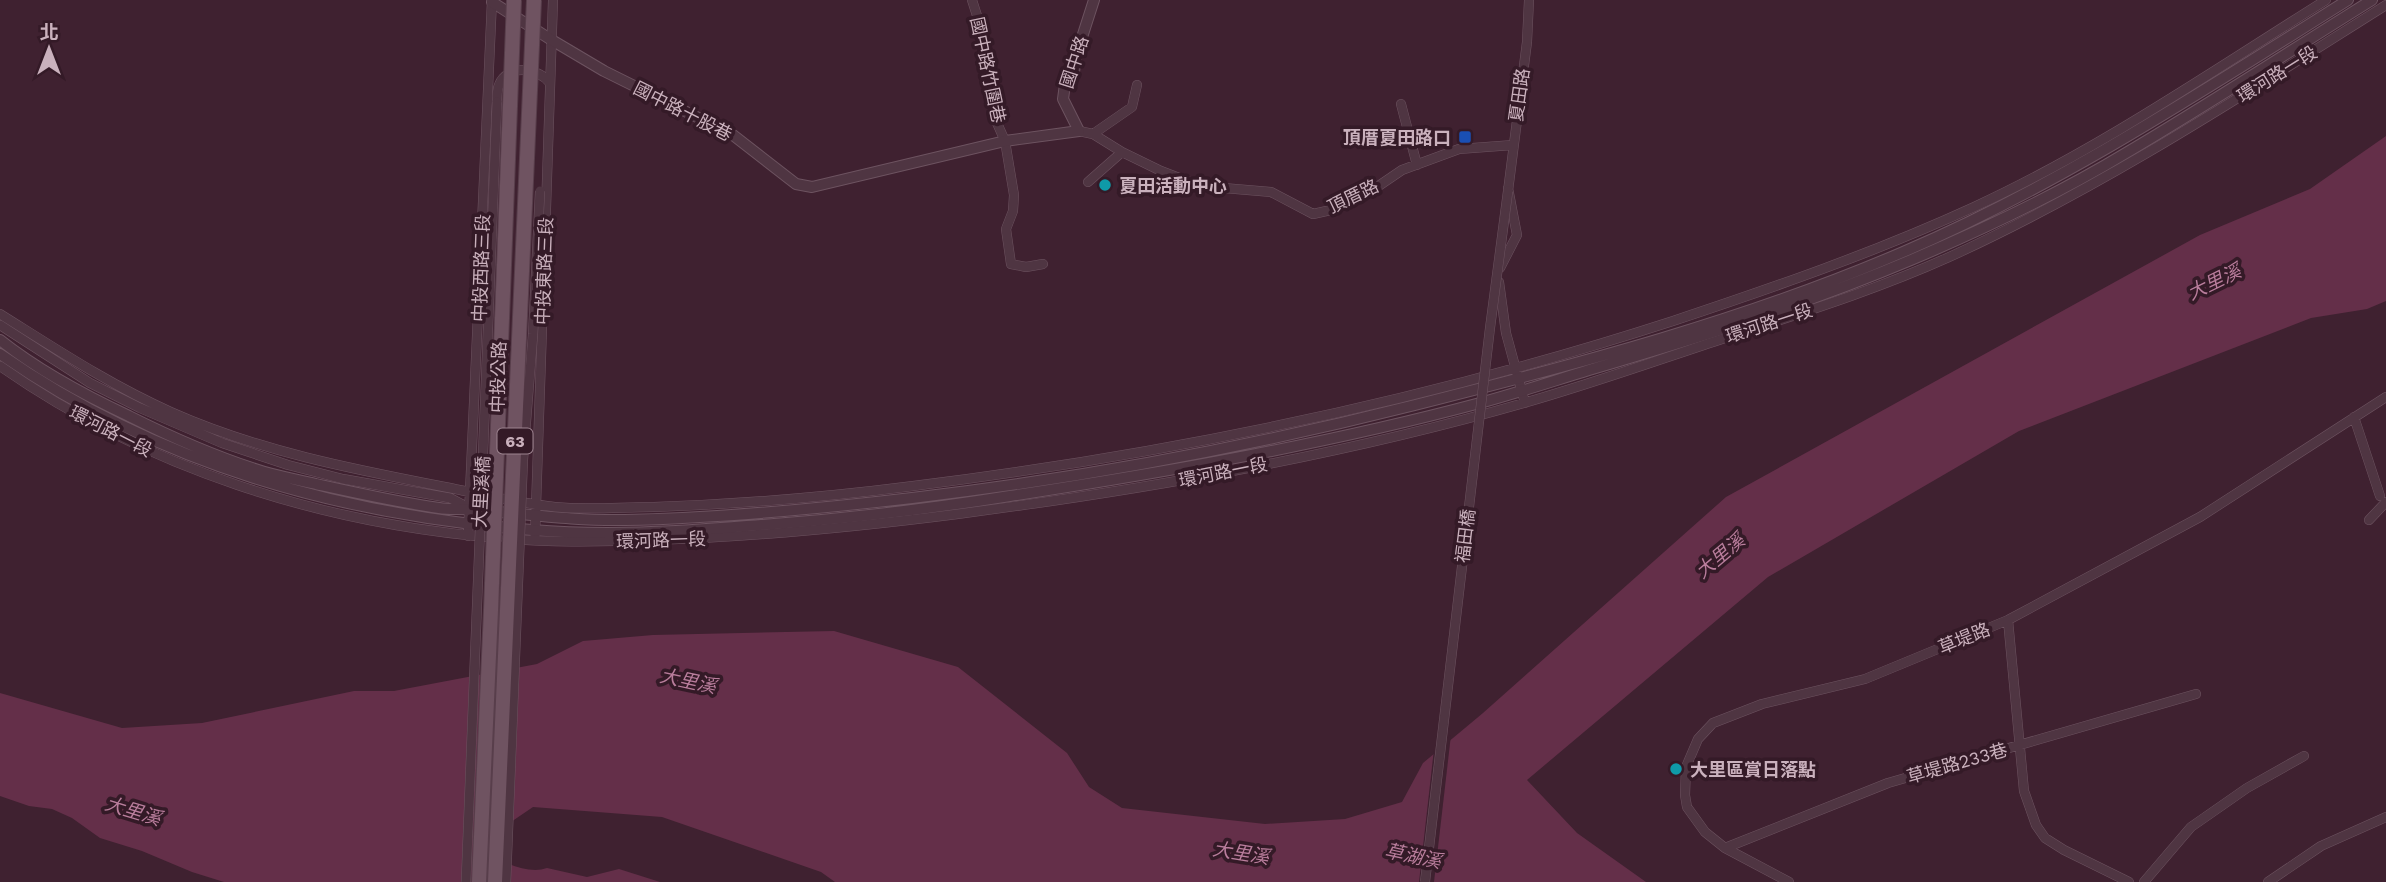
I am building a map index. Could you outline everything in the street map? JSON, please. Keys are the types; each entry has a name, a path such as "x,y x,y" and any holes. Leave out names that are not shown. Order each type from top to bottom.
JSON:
{"main road":[{"name":"中投公路","path":"479,882 514,0"},
{"name":"中投公路","path":"495,882 534,0"}],"street":[{"name":"中投東路三段","path":"535,536 553,0"},
{"name":"國中路竹圍巷","path":"972,0 980,25 993,114 1005,141 1014,195 1013,211 1006,229 1011,264 1026,267 1043,264"},
{"name":"國中路","path":"1079,131 1062,99 1065,84 1074,72 1076,56 1094,0"},
{"name":"夏田路","path":"1508,189 1527,42 1529,0"},
{"name":"環河路一段","path":"0,340 85,395 97,413 151,440 256,480 370,509 535,536 684,531 942,507 1093,484 1235,458 1421,417 1884,246 1977,205 2113,134 2326,0"},
{"name":"環河路一段","path":"0,366 70,411 97,413 155,429 258,470 362,495 446,509 471,509 536,517 621,520 713,516 834,507 1086,475 1322,429 1518,380 1763,304 1896,255 1982,217 2118,142 2348,0"},
{"name":"環河路一段","path":"0,325 63,367 232,436 300,458 552,507 697,506 836,495 1006,475 1191,443 1518,380 1662,349 1789,307 1913,259 2028,206 2124,155 2372,0"},
{"name":"國中路十股巷","path":"491,1 604,71 733,135 796,184 807,187 1005,141"},
{"name":"中投西路三段","path":"468,536 491,63 491,1"},
{"name":"環河路一段","path":"0,354 97,413 160,456 259,492 368,519 468,536 696,539 838,530 1004,508 1211,475 1378,440 1525,403 1834,302 1944,259 2054,205 2172,139 2386,5"},
{"path":"491,63 497,102"},
{"path":"497,102 498,87 503,78 513,72 527,70 538,73 550,84"},
{"path":"1093,134 1132,107 1137,85"},
{"name":"大里溪橋","path":"466,882 497,102"},
{"path":"1401,104 1417,165"},
{"path":"1005,141 1079,131"},
{"name":"頂厝路","path":"1079,131 1093,134 1161,171 1200,186 1271,192 1313,214 1331,210 1377,187 1402,170 1459,149 1513,145"},
{"path":"506,882 523,460 540,191 548,145"},
{"path":"1088,182 1122,152"},
{"path":"1508,189 1517,235 1500,266 1498,290 1525,403"},
{"name":"福田橋","path":"1425,882 1508,189"},
{"name":"環河路一段","path":"0,314 111,388 222,443 288,465 384,487 450,498 471,509"},
{"path":"97,413 111,388"},
{"name":"草堤路","path":"1789,882 1725,848 1696,823 1687,807 1686,767 1690,754 1698,739 1713,723 1762,704 1865,679 2008,620 2200,517 2386,397"},
{"path":"2354,417 2383,499 2369,520"},
{"path":"2008,620 2024,791 2036,825 2045,838 2063,850 2129,882"},
{"name":"草堤路233巷","path":"1725,848 1888,783 2196,694"},
{"path":"2144,882 2191,827 2247,788 2304,757"},
{"path":"2268,882 2321,846 2386,817"}],"water":[{"path":"2386,136 2386,301 2367,309 2311,318 2019,431 1768,577 1527,780 1577,833 1646,882 835,882 821,872 662,817 533,807 473,848 529,870 547,868 587,877 619,869 660,882 224,882 100,838 72,818 52,809 29,806 0,796 0,693 122,728 202,723 354,691 394,691 537,664 583,641 653,635 834,631 958,667 1067,753 1089,787 1122,808 1265,824 1345,819 1402,802 1423,763 1726,497 2200,235 2310,189"}],"pier":[{"path":"1451,735 1434,882 1419,882 1434,749"}],"place":[{"name":"頂厝夏田路口","path":"1465,137"},
{"name":"夏田活動中心","path":"1105,185"},
{"name":"大里區賞日落點","path":"1676,769"}],"water label":[{"name":"大里溪","path":"2214,282"},
{"name":"大里溪","path":"1720,556"},
{"name":"大里溪","path":"688,681"},
{"name":"大里溪","path":"133,811"},
{"name":"大里溪","path":"1241,853"},
{"name":"草湖溪","path":"1413,856"}]}
